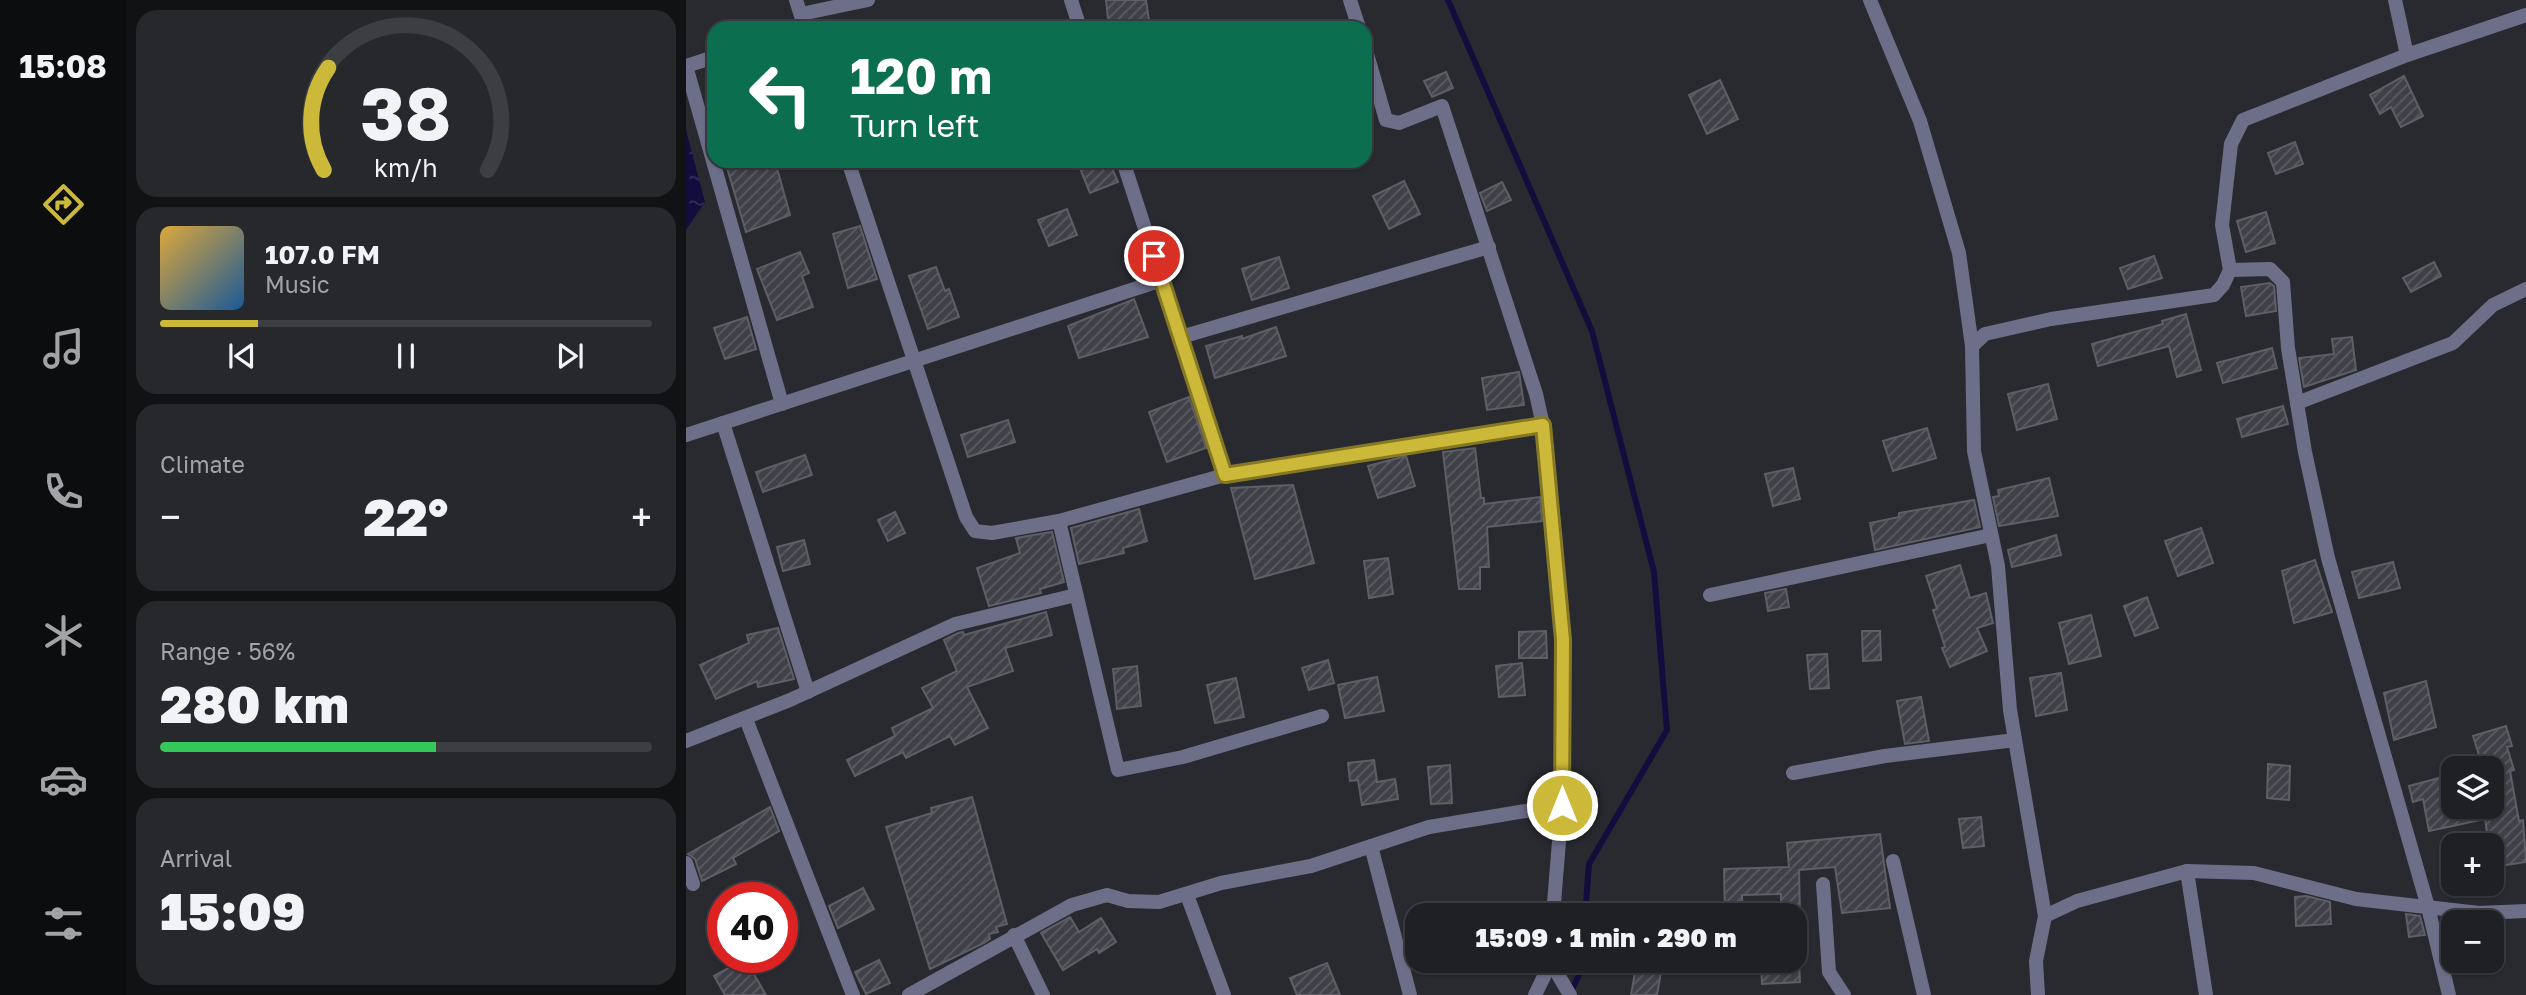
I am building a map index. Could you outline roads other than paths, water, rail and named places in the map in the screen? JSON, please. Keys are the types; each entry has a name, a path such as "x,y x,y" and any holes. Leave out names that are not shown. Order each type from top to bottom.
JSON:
{"street":[{"path":"802,20 868,0"},
{"path":"1070,0 1078,21"},
{"path":"1350,0 1357,21"},
{"path":"1870,0 1920,121 1959,253 1972,346 1974,451 1998,566 2015,740 2045,916 2036,961 2038,995"},
{"path":"2395,0 2407,55"},
{"path":"1972,346 1985,334 2052,319 2214,295 2223,285 2230,270 2222,225 2231,144 2243,120 2407,55 2526,15"},
{"path":"707,59 686,66 707,140"},
{"path":"1372,71 1386,120 1399,124 1442,106 1536,394 1543,425 1563,640 1562,805 1554,903"},
{"path":"715,168 782,404"},
{"path":"850,168 966,517 975,531 992,533 1059,521 1225,475 1543,425"},
{"path":"1125,168 1225,475"},
{"path":"1181,337 1489,247"},
{"path":"2230,270 2270,269 2283,282 2297,403 2328,558 2428,907 2449,995"},
{"path":"686,435 1162,280"},
{"path":"2297,403 2453,343 2493,305 2526,289"},
{"path":"723,423 808,692"},
{"path":"1059,521 1118,771 1183,757 1322,716"},
{"path":"1710,595 1991,535"},
{"path":"686,741 746,719 955,624 1076,595"},
{"path":"746,719 853,995"},
{"path":"1793,773 1885,756 2015,740"},
{"path":"909,995 1072,905 1107,895 1128,901 1159,902 1222,883 1311,866 1429,827 1562,805"},
{"path":"1371,846 1410,995"},
{"path":"1892,861 1924,995"},
{"path":"686,863 692,884"},
{"path":"2187,871 2206,995"},
{"path":"2045,916 2077,901 2187,871 2254,873 2356,899 2479,913 2526,911"},
{"path":"1823,884 1829,972 1844,995"},
{"path":"1187,895 1224,995"},
{"path":"1014,935 1043,995"},
{"path":"1535,995 1545,973"},
{"path":"1557,973 1570,995"}],"water":[{"path":"686,130 705,202 686,230"}],"waterway":[{"path":"1448,0 1592,331 1654,572 1667,730 1589,864 1586,903"},
{"path":"1570,993 1580,973"}]}
